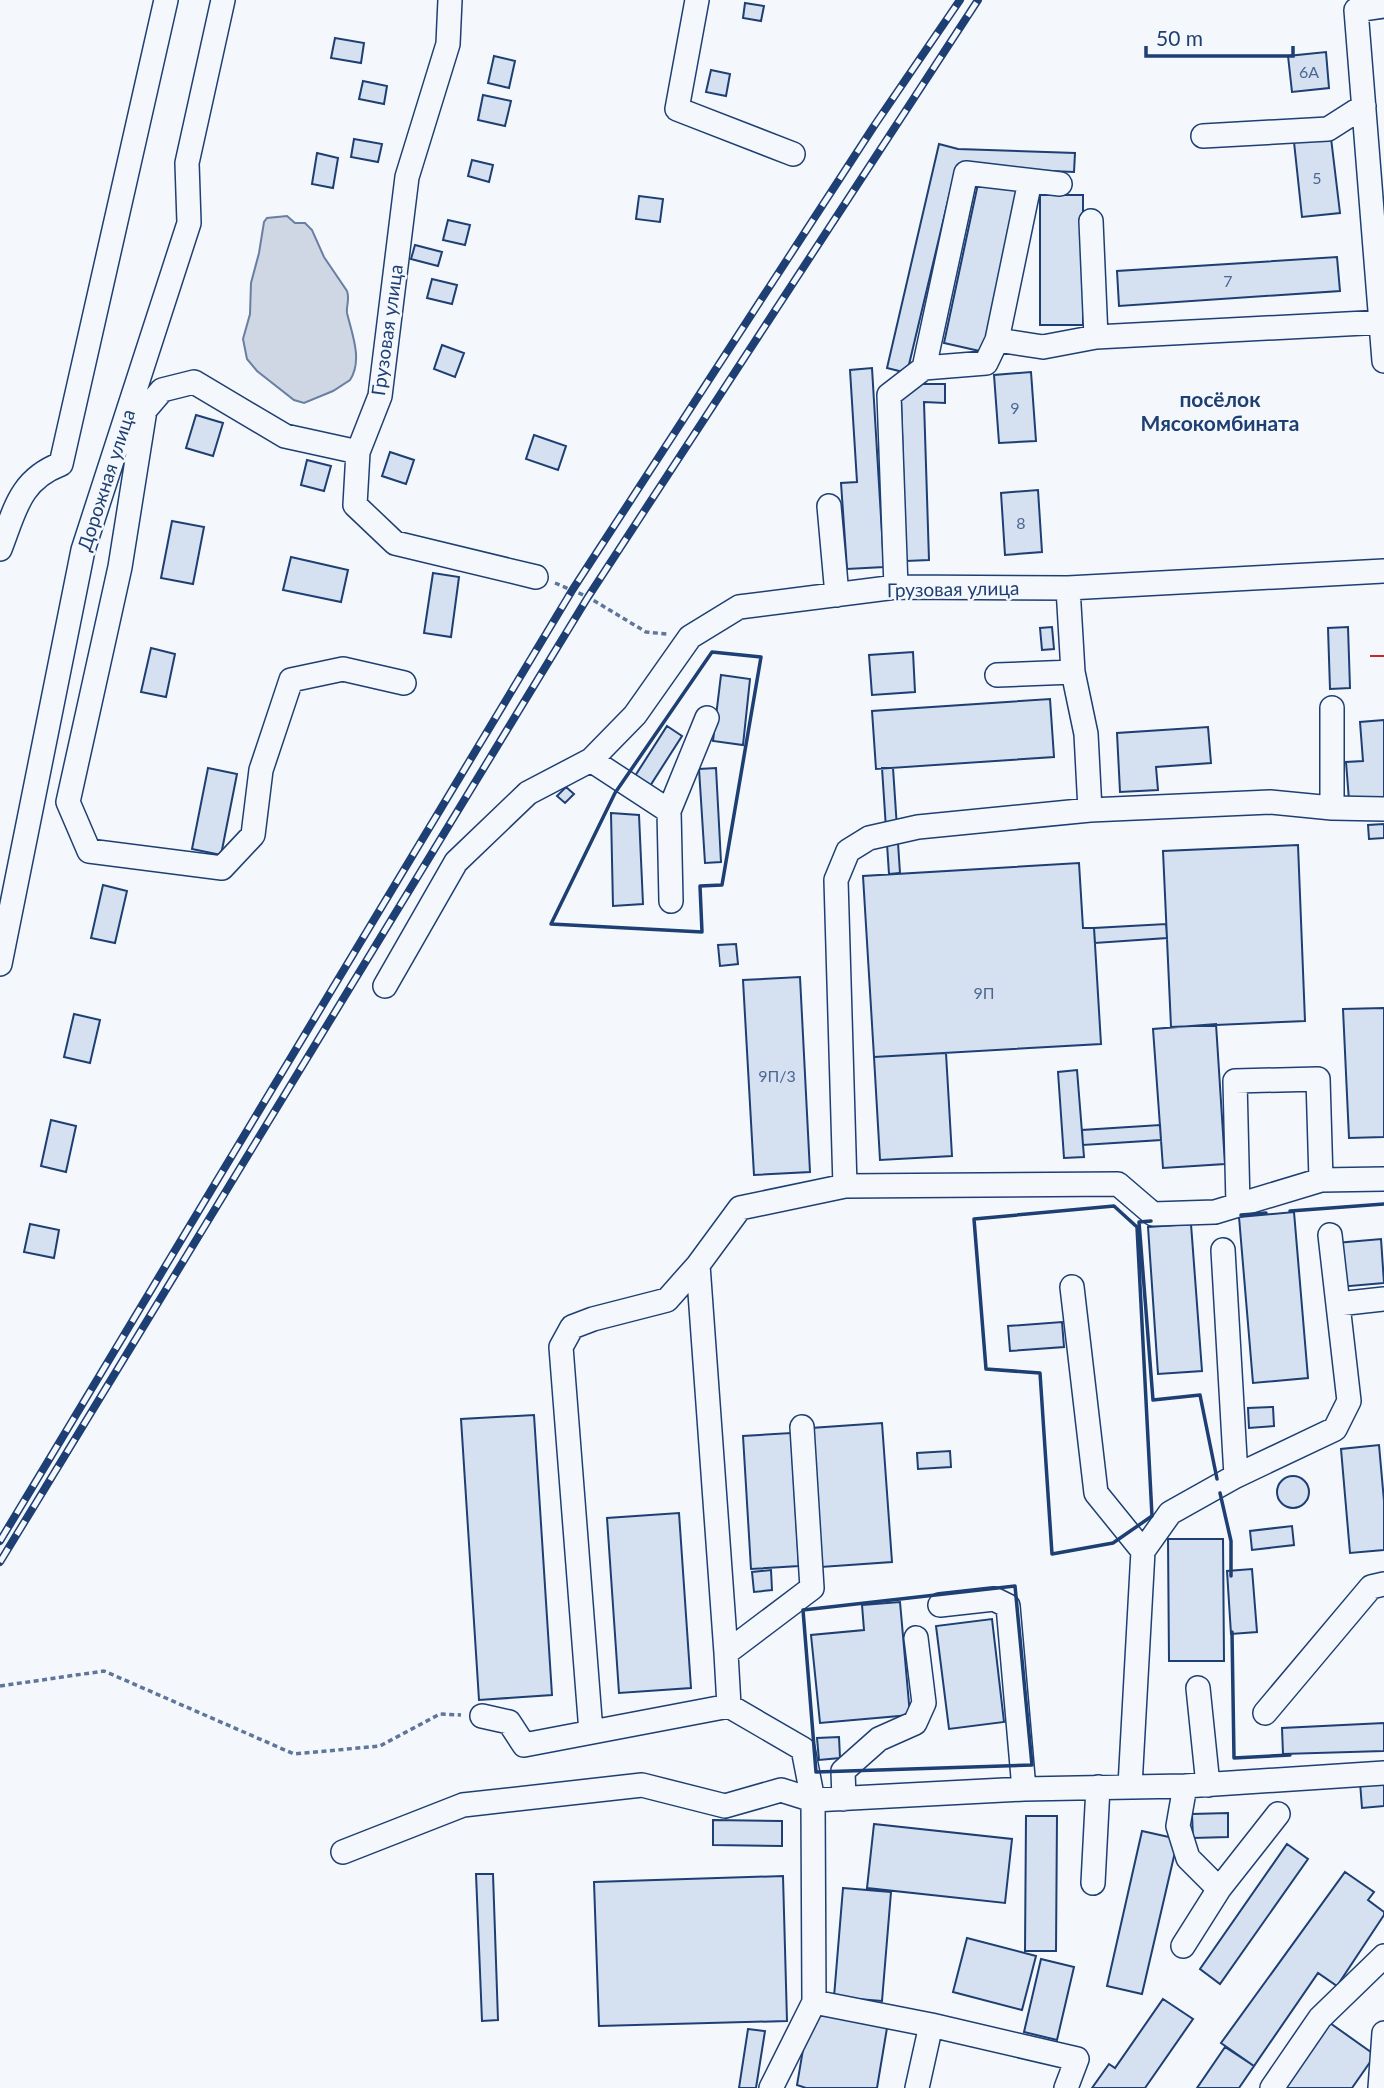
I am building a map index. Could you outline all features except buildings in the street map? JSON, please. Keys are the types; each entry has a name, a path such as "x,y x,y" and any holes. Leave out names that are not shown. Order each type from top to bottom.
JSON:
{"street":[{"path":"0,549 24,489 46,470 61,464 166,0"},
{"name":"Дорожная улица","path":"0,964 83,550 189,223 187,163 223,0"},
{"name":"Грузовая улица","path":"450,0 448,44 407,177 380,396 358,452 355,505 395,543 536,578"},
{"path":"697,0 677,109 793,154"},
{"path":"1384,6 1353,5 1364,106 1384,361"},
{"path":"1203,136 1328,129 1364,106"},
{"path":"925,369 966,173 1060,184"},
{"path":"896,587 889,395 925,369 986,363 997,340 1030,181"},
{"path":"1091,221 1096,337"},
{"path":"997,340 1043,347 1096,337 1382,322"},
{"path":"358,452 285,436 194,382 162,390 145,410 120,567 68,802 89,851 222,868 253,835 261,770 291,680 343,669 404,683"},
{"path":"830,506 837,595"},
{"name":"Грузовая улица","path":"385,986 456,862 528,793 591,760 635,715 690,637 739,607 896,587 1068,589 1384,571"},
{"path":"1068,589 1073,672 1086,734 1090,810"},
{"path":"997,676 1073,672"},
{"path":"1332,708 1332,808"},
{"path":"671,901 669,811 707,718"},
{"path":"591,760 669,811"},
{"path":"845,1185 836,880 848,851 869,838 918,827 1090,810 1270,802 1332,808 1384,809"},
{"path":"1238,1205 1235,1082 1318,1079 1321,1180"},
{"path":"591,1732 561,1347 572,1328 593,1319 667,1300 698,1265 740,1208 845,1185 1118,1184 1153,1214 1215,1212 1321,1180 1384,1179"},
{"path":"1130,1786 1143,1552 1170,1513 1236,1476 1335,1429 1349,1401 1329,1235"},
{"path":"1223,1251 1236,1476"},
{"path":"698,1265 729,1706"},
{"path":"1072,1287 1096,1493 1143,1552"},
{"path":"1338,1304 1384,1299"},
{"path":"726,1653 812,1588 802,1427"},
{"path":"1265,1713 1371,1587 1384,1584"},
{"path":"940,1605 994,1599 1009,1606 1024,1789"},
{"path":"844,1799 843,1771 879,1739 915,1723 924,1703 916,1638"},
{"path":"1198,1688 1208,1785"},
{"path":"482,1716 509,1722 524,1745 729,1706 803,1749 813,1800 814,2002 771,2088"},
{"path":"342,1852 463,1805 642,1785 725,1806 781,1790 813,1800 1024,1789 1208,1785 1384,1773"},
{"path":"1185,1786 1178,1826 1188,1858 1219,1889"},
{"path":"1093,1883 1098,1787"},
{"path":"1183,1946 1219,1889 1278,1814"},
{"path":"1272,2088 1320,2018 1384,1956"},
{"path":"814,2002 931,2025 1077,2059 1066,2088"},
{"path":"917,2088 931,2025"},
{"path":"1380,2088 1384,2033"}],"path":[{"path":"536,578 573,589 646,632 690,637"},
{"path":"0,1686 104,1671 294,1754 380,1746 440,1714 482,1716"}],"shaded area":[{"path":"287,216 295,223 305,223 312,230 324,257 347,291 347,313 356,356 350,380 333,391 304,403 294,400 257,371 247,359 243,339 250,314 251,283 264,222 267,218"}],"railway":[{"path":"0,1541 573,589 874,126 960,0"},
{"path":"0,1562 588,597 978,0"}],"wall":[{"path":"712,652 761,657 722,885 700,886 702,932 551,924 615,793 712,652"},
{"path":"1290,1211 1384,1204"},
{"path":"1114,1206 1137,1227 1152,1516 1113,1543 1052,1554 1040,1373 986,1369 974,1219 1114,1206"},
{"path":"1241,1215 1266,1213"},
{"path":"1151,1221 1139,1222 1153,1400 1200,1395 1217,1479"},
{"path":"1220,1493 1231,1541 1231,1576"},
{"path":"1015,1586 1032,1765 816,1772 803,1610 1015,1586"},
{"path":"1232,1632 1234,1758 1290,1755"}],"power":[{"path":"1370,656 1384,656"}],"district":[{"name":"посёлок Мясокомбината","path":"1220,412"}]}
